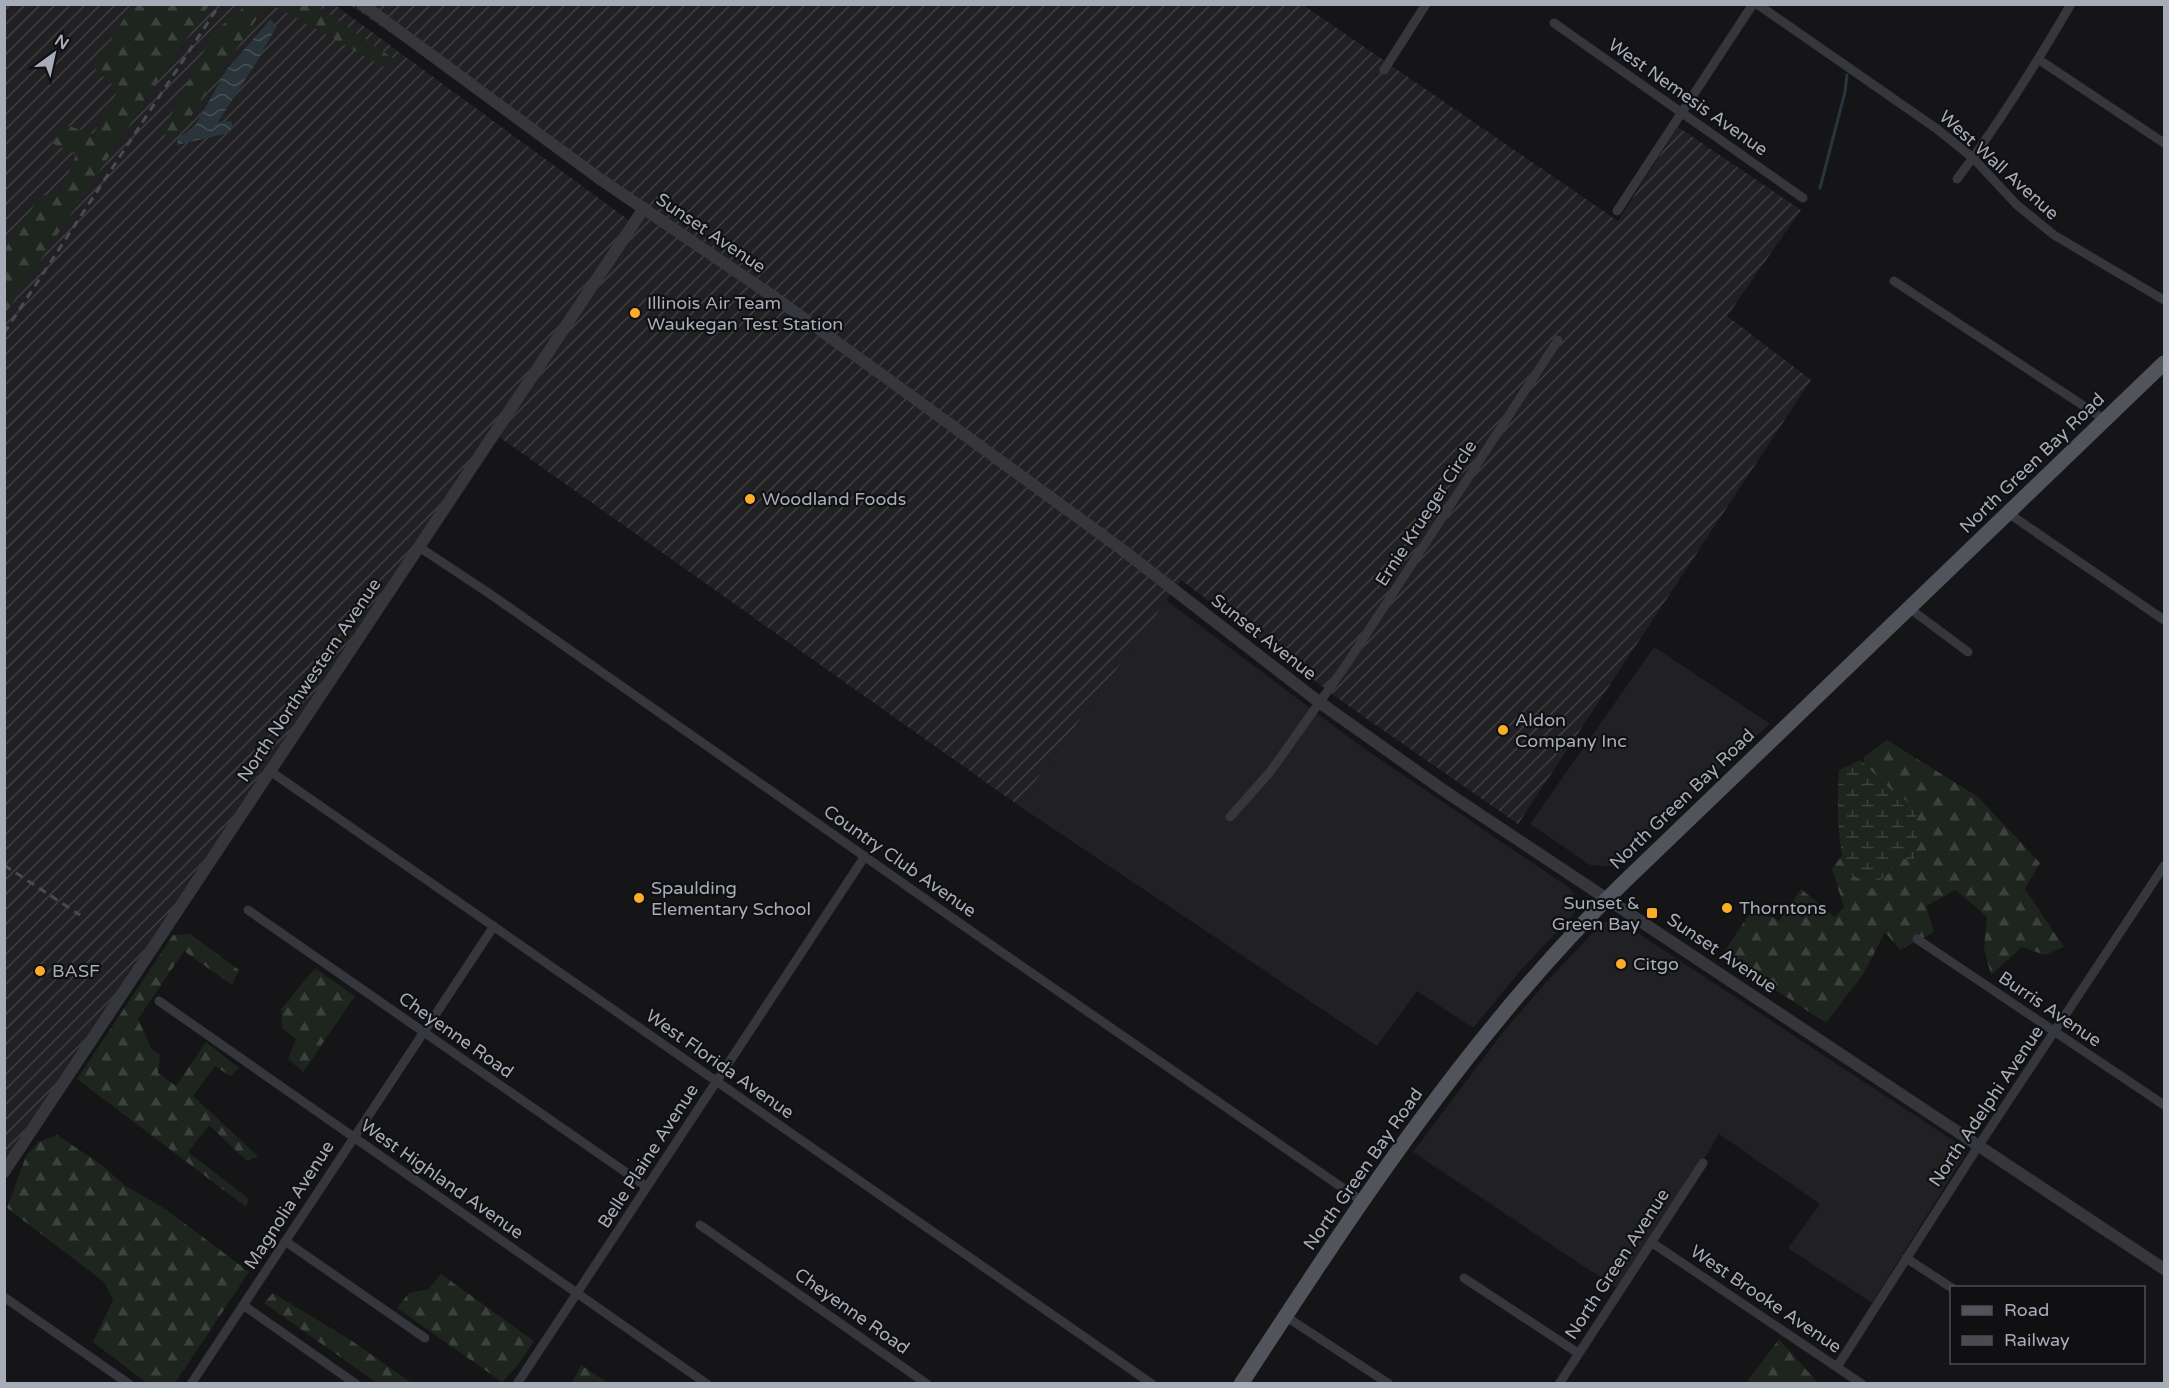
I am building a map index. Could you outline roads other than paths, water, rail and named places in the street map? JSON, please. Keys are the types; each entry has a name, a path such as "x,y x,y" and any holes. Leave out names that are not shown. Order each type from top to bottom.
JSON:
{"main road":[{"name":"North Green Bay Road","path":"1241,1383 1428,1110 1490,1028 1541,968 1607,899 2164,363"}],"street":[{"name":"Sunset Avenue","path":"362,4 529,128 801,317 1072,513 1319,702 1446,792 2164,1269"},
{"path":"1384,70 1426,4"},
{"path":"1617,211 1755,4"},
{"name":"West Wall Avenue","path":"1755,4 1937,129 1972,158 2017,205 2054,235 2164,300"},
{"path":"1956,179 2038,59 2071,4"},
{"name":"West Nemesis Avenue","path":"1554,22 1803,198"},
{"path":"2038,59 2164,143"},
{"name":"North Northwestern Avenue","path":"4,1172 644,208"},
{"path":"1894,281 2104,420"},
{"name":"Ernie Krueger Circle","path":"1230,817 1270,772 1346,665 1558,340"},
{"path":"2008,513 2164,620"},
{"name":"Country Club Avenue","path":"419,547 500,601 866,856 971,932 1363,1202"},
{"path":"1909,608 1968,652"},
{"name":"West Florida Avenue","path":"270,771 1152,1383"},
{"name":"Belle Plaine Avenue","path":"517,1383 866,856"},
{"name":"North Adelphi Avenue","path":"1837,1367 1979,1145 2164,866"},
{"name":"Cheyenne Road","path":"248,910 647,1187"},
{"name":"Magnolia Avenue","path":"191,1383 494,926"},
{"name":"Burris Avenue","path":"1917,939 2164,1105"},
{"name":"West Highland Avenue","path":"159,1001 706,1383"},
{"name":"North Green Avenue","path":"1559,1383 1703,1163"},
{"name":"Cheyenne Road","path":"700,1225 927,1383"},
{"path":"285,1241 425,1338"},
{"name":"West Brooke Avenue","path":"1651,1242 1862,1383"},
{"path":"1906,1258 1950,1287"},
{"path":"1464,1278 1578,1353"},
{"path":"4,1297 129,1383"},
{"path":"243,1305 356,1383"},
{"path":"1285,1316 1389,1383"}],"water":[{"path":"270,20 277,26 218,122 231,121 233,127 228,133 177,145 178,138 195,126 227,69"}],"waterway":[{"path":"1820,188 1845,92 1847,75"}],"railway":[{"path":"4,333 220,4"},
{"path":"4,865 80,915"}],"place":[{"name":"Illinois Air Team Waukegan Test Station","path":"635,313"},
{"name":"Woodland Foods","path":"750,499"},
{"name":"Aldon Company Inc","path":"1503,730"},
{"name":"Spaulding Elementary School","path":"639,898"},
{"name":"Thorntons","path":"1727,908"},
{"name":"Sunset & Green Bay","path":"1652,913"},
{"name":"Citgo","path":"1621,964"},
{"name":"BASF","path":"40,971"}]}
